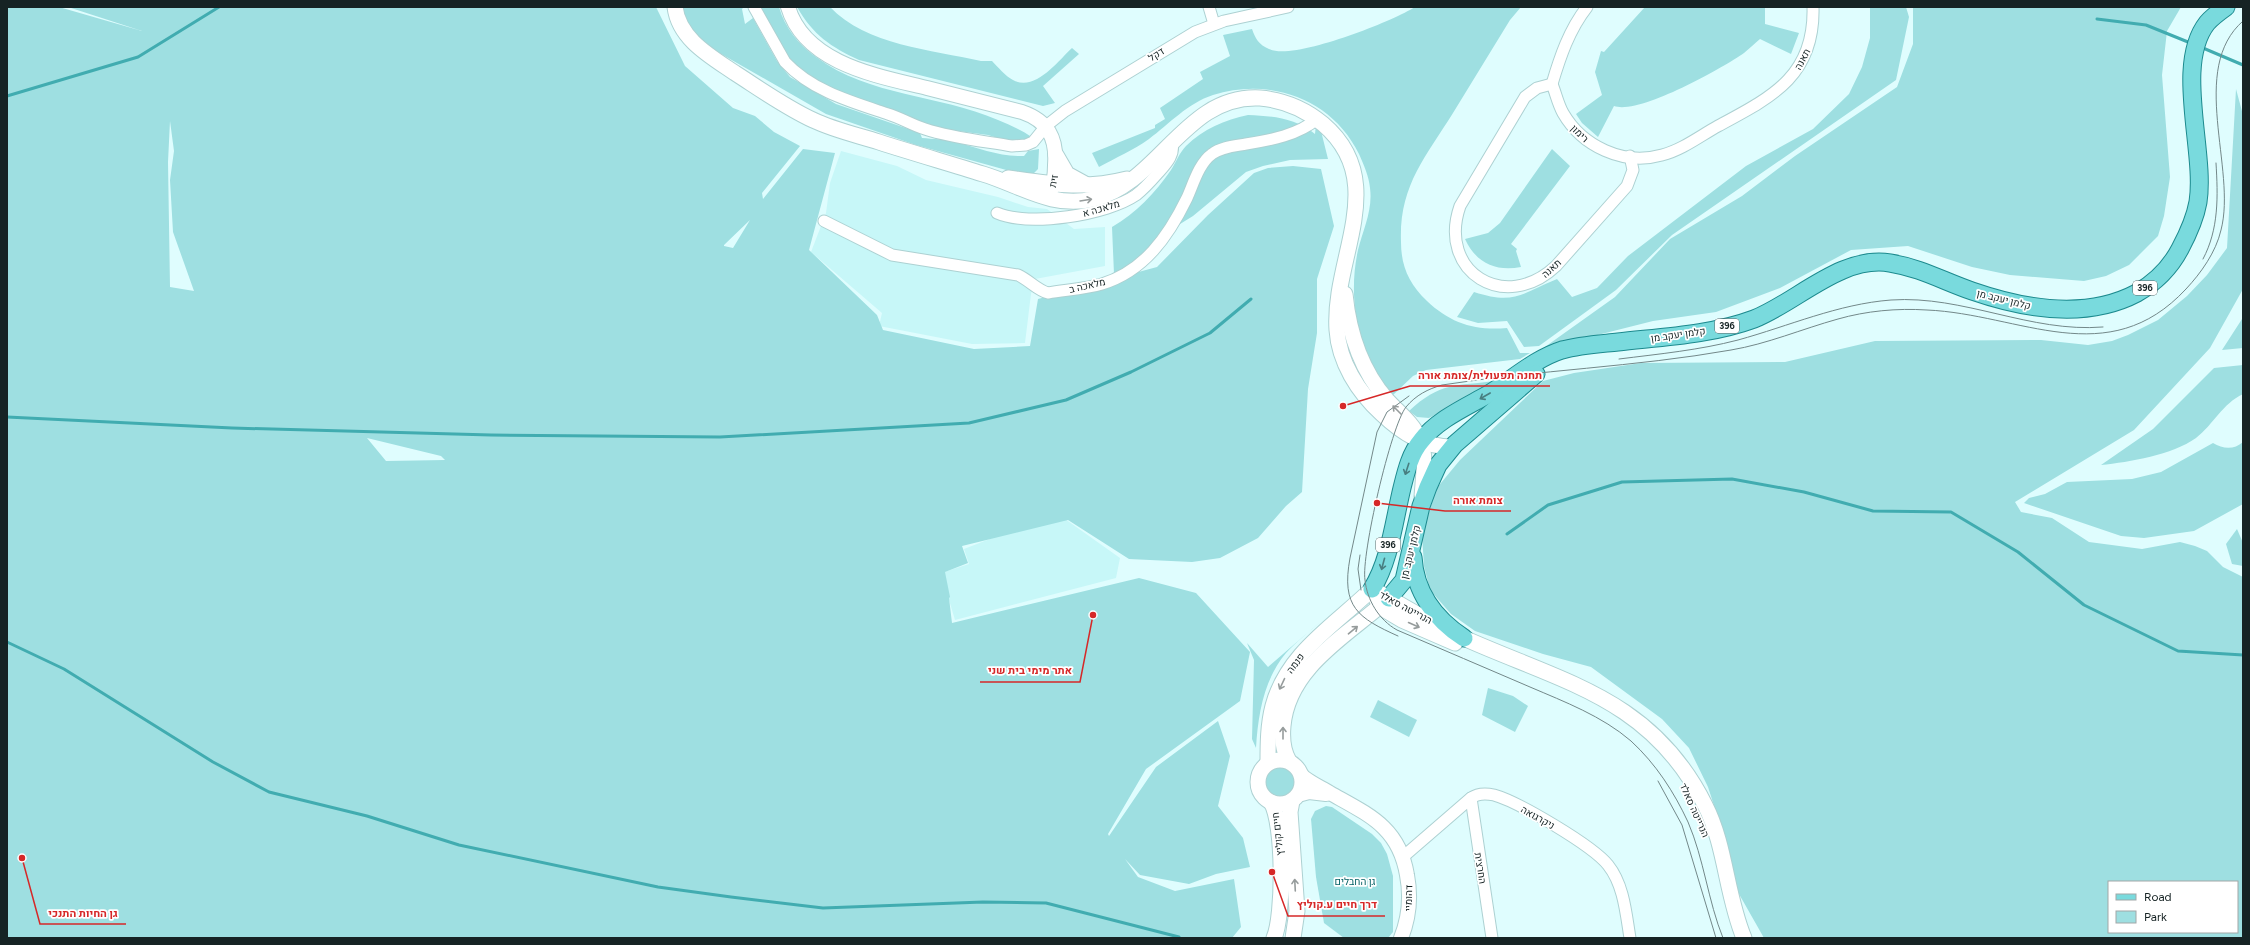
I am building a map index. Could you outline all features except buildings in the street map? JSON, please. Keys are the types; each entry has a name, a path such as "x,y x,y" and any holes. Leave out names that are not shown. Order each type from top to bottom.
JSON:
{"main road":[{"path":"675,7 684,32 699,47 798,112 833,128 989,176 1025,191 1090,186 1139,175"},
{"name":"קלמן יעקב מן","path":"1372,589 1381,572 1406,473 1421,441 1455,413 1546,356 1565,349 1595,344 1706,331 1734,325 1756,318 1847,268 1876,261 1916,268 1970,291 2012,303 2047,309 2093,308 2114,302 2136,293 2166,271 2180,249 2193,219 2198,202 2199,183 2193,101 2194,58 2201,32 2208,22 2226,7"},
{"path":"1049,189 1069,202 1094,199 1118,190 1139,175 1203,114 1228,101 1259,98 1282,102 1303,110 1317,119 1339,141 1346,152 1355,175 1356,210 1344,264 1347,308 1359,356 1373,382 1390,403 1413,426 1421,441 1423,462 1421,506"},
{"path":"1056,155 1069,176 1090,186"},
{"name":"קלמן יעקב מן","path":"1384,602 1404,580 1421,506 1432,476 1452,447 1544,367 1564,356 1595,344"},
{"path":"1421,441 1438,446 1452,447"},
{"path":"1413,542 1415,573 1425,598 1442,621 1464,638"},
{"name":"הנרייטה סאלד","path":"1372,589 1402,620 1598,705 1633,727 1646,739 1677,772 1702,821 1709,842 1723,905 1733,938"},
{"name":"פנמה","path":"1268,763 1269,736 1273,706 1288,671 1310,644 1372,589"},
{"name":"הנרייטה סאלד","path":"1384,602 1600,696 1625,710 1664,744 1682,766 1706,806 1717,834 1731,898 1744,938"},
{"name":"פנמה","path":"1289,761 1284,745 1283,723 1288,703 1298,683 1316,660 1384,602"},
{"path":"1277,760 1289,761 1296,766 1301,775 1302,786 1295,798 1280,804 1271,802 1262,794 1258,785 1259,774 1268,763 1277,760"},
{"name":"חיים קוליץ","path":"1293,938 1297,911 1290,812 1295,798"},
{"name":"חיים קוליץ","path":"1271,802 1277,814 1281,884 1280,914 1274,938"}],"street":[{"name":"דקל","path":"754,7 781,56 791,69 840,98 896,116 926,130 1012,146 1029,144 1065,111 1165,48 1195,32 1214,24 1288,7"},
{"path":"788,7 796,26 807,37 820,49 851,67 883,78 997,106 1043,130"},
{"path":"1209,7 1214,24"},
{"path":"1552,84 1562,53 1580,17 1587,7"},
{"name":"תאנה","path":"1552,84 1537,88 1525,98 1460,206 1456,223 1456,240 1462,257 1473,273 1489,283 1513,287 1528,284 1546,274 1627,186 1633,170 1630,156 1651,157 1671,152 1775,93 1789,81 1807,52 1812,37 1813,7"},
{"name":"רימון","path":"1552,84 1562,112 1579,134 1605,151 1630,156"},
{"name":"מלאכה ב","path":"824,221 892,255 1018,275 1029,280 1041,291 1048,293 1102,284 1132,269 1151,254 1166,237 1201,168 1211,154 1225,148 1286,134 1308,126 1317,119"},
{"name":"זית","path":"1043,130 1054,141 1056,155 1049,189"},
{"name":"זית","path":"1043,130 1049,189"},
{"name":"מלאכה א","path":"997,213 1008,218 1026,220 1088,213 1108,208 1136,194 1148,184 1171,156 1174,150 1172,142"},
{"path":"1301,775 1387,829 1404,856 1470,798"},
{"path":"1295,798 1311,792 1333,794"},
{"name":"ניקרגואה","path":"1470,798 1482,793 1509,801 1580,841 1596,853 1608,865 1620,887 1630,938"},
{"name":"החרצית","path":"1470,798 1492,938"},
{"name":"דהומיי","path":"1401,938 1407,918 1409,900 1404,856"}],"shaded area":[{"path":"841,151 897,166 926,180 998,197 1028,207 1047,209 1074,229 1105,227 1105,266 1035,279 1031,294 1025,343 972,344 879,326 882,313 811,252 826,213 830,183"},
{"path":"1044,518 1065,519 1120,558 1116,578 955,620 941,573 969,564 964,549"}],"green space":[{"path":"7,7 59,7 142,31 68,7 656,7 685,66 733,108 755,116 774,132 800,146 762,193 763,199 803,149 835,153 809,250 877,315 883,330 974,349 1030,346 1038,299 1157,267 1208,215 1254,173 1268,168 1293,166 1321,169 1334,226 1317,279 1317,333 1308,389 1302,492 1286,506 1258,538 1220,558 1192,562 1129,559 1068,520 962,546 968,563 945,572 950,597 952,623 1139,578 1196,593 1250,652 1240,701 1146,769 1108,834 1109,836 1156,767 1218,721 1230,756 1218,806 1243,838 1250,867 1216,874 1189,884 1140,875 1125,859 1138,877 1175,891 1234,879 1241,927 1232,938 7,938","holes":["170,121 174,151 170,180 173,232 194,291 170,287 168,162","750,220 733,248 724,245","367,438 441,456 445,460 386,461"]},
{"path":"682,7 744,7 742,9 745,24 753,18 777,61 790,77 836,104 920,133 922,138 952,141 990,152 1015,156 1024,156 1028,151 1039,149 1038,169 1032,175 1028,176 916,145 826,114 709,47 688,27"},
{"path":"758,7 779,7 789,29 803,47 837,70 881,88 975,111 1011,126 1033,138 1017,144 988,135 943,129 856,101 804,74 788,59"},
{"path":"797,7 830,7 845,20 862,30 881,38 921,49 981,61 992,61 1007,76 1021,83 1037,79 1045,74 1072,48 1079,54 1043,86 1055,103 1043,106 859,60 831,45 816,33"},
{"path":"1415,7 1521,7 1510,20 1416,173 1409,188 1404,205 1401,251 1404,267 1415,288 1436,309 1454,320 1474,327 1495,329 1507,328 1520,353 1530,353 1520,359 1426,370 1413,376 1393,395 1381,380 1371,363 1358,327 1355,308 1355,269 1358,250 1370,204 1371,196 1369,180 1359,154 1347,135 1333,119 1316,106 1298,97 1278,91 1256,89 1235,90 1213,95 1195,103 1143,143 1099,167 1092,153 1155,128 1155,125 1165,119 1160,108 1203,79 1200,72 1230,56 1223,35 1252,29 1258,41 1269,49 1281,51 1299,50 1365,30 1403,14"},
{"path":"1645,7 1765,7 1765,24 1799,33 1791,54 1760,39 1744,53 1733,60 1680,89 1642,104 1626,107 1614,106 1598,137 1582,123 1576,114 1602,95 1595,72 1601,51 1604,52"},
{"path":"1870,7 1906,7 1909,17 1896,80 1672,235 1616,290 1539,346 1524,347 1507,321 1478,323 1457,317 1474,292 1499,298 1508,298 1525,293 1557,279 1572,297 1597,288 1628,256 1746,166 1813,129 1849,94 1862,67 1870,38"},
{"path":"1913,7 2181,7 2167,31 2162,75 2170,177 2164,216 2158,236 2129,265 2106,276 2084,281 2010,275 1972,267 1908,246 1851,250 1780,288 1716,312 1653,321 1542,349 1615,297 1670,239 1742,196 1795,156 1897,87 1913,44"},
{"path":"2236,89 2243,115 2243,289 2210,348 2134,430 2015,502 2021,512 2052,518 2089,542 2142,549 2180,542 2207,551 2223,567 2243,577 2243,938 1764,938 1739,894 1722,830 1708,787 1689,748 1662,719 1591,667 1543,654 1475,631 1451,614 1430,590 1424,566 1422,535 1436,489 1460,460 1543,381 1574,373 1641,363 1785,362 1875,341 2041,340 2088,345 2112,341 2158,320 2187,296 2207,275 2227,248"},
{"path":"1248,115 1266,116 1292,121 1300,124 1315,134 1317,115 1328,159 1290,160 1263,166 1246,172 1193,216 1159,237 1139,259 1114,274 1112,227 1137,209 1152,194 1171,170 1184,148 1193,140 1215,126"},
{"path":"1552,149 1570,166 1511,244 1517,249 1516,251 1521,267 1495,267 1481,260 1465,239 1488,233 1500,223"},
{"path":"2243,317 2243,348 2222,350 2242,319"},
{"path":"2243,365 2243,394 2229,403 2196,438 2175,449 2150,457 2101,465 2153,429 2214,368"},
{"path":"1496,381 1429,418 1417,417 1409,411 1430,395 1440,390 1459,385"},
{"path":"2243,442 2243,504 2194,531 2144,538 2121,536 2024,503 2029,498 2045,494 2067,482 2132,479 2161,472 2213,443 2228,448 2240,445"},
{"path":"2237,529 2243,543 2243,566 2232,564 2226,544"},
{"path":"1298,641 1278,663 1267,686 1258,722 1256,748 1252,739 1254,660 1247,643 1268,667"},
{"path":"1488,688 1513,696 1528,706 1515,732 1482,715"},
{"path":"1378,700 1417,720 1409,737 1370,717"},
{"path":"1280,764 1293,769 1298,782 1293,795 1280,800 1267,795 1262,782 1267,769"},
{"name":"גן החבלים","path":"1326,806 1332,807 1372,834 1381,843 1387,854 1393,876 1393,932 1388,938 1344,938 1324,923 1316,877 1311,819 1315,811"}],"waterway":[{"path":"7,96 138,57 219,7"},
{"path":"2097,19 2146,25 2188,42"},
{"path":"2203,48 2243,65"},
{"path":"7,417 232,428 491,435 720,437 969,423 1066,400 1131,372 1210,333 1251,299"},
{"path":"1507,534 1548,505 1622,482 1732,479 1804,492 1873,511 1951,512 2018,552 2084,605 2178,651 2243,655"},
{"path":"7,642 64,669 213,762 269,792 367,816 459,845 658,887 731,897 823,908 983,902 1046,903 1179,937"}],"tram line":[{"path":"1723,938 1688,822 1664,779 1631,741 1608,724 1583,710 1397,630 1385,621 1375,609 1368,595 1365,580 1368,545 1372,519 1385,463 1400,419 1406,407 1422,393 1442,385 1659,361 1731,350 1771,340 1849,316 1871,312 1916,309 1927,310 1962,314 2062,332 2094,334 2126,328 2156,314 2186,289 2207,262 2216,246 2221,230 2224,205 2223,178 2217,121 2216,92 2219,65 2227,41 2243,21"},
{"path":"2203,259 2215,224 2217,200 2216,163"},
{"path":"1619,359 1679,351 1738,340 1814,316 1852,306 1891,300 1918,300 1945,303 2049,325 2103,327"},
{"path":"1398,636 1372,623 1356,609 1348,588 1348,575 1350,558 1377,432 1387,412 1409,396"},
{"path":"1360,555 1358,569 1361,590"},
{"path":"1658,781 1682,825 1716,938"}],"place":[{"name":"תחנה תפעולית/צומת אורה","path":"1343,406"},
{"name":"צומת אורה","path":"1377,503"},
{"name":"אתר מימי בית שני","path":"1093,615"},
{"name":"גן החיות התנכי","path":"22,858"},
{"name":"דרך חיים ע.קוליץ","path":"1272,872"}]}
